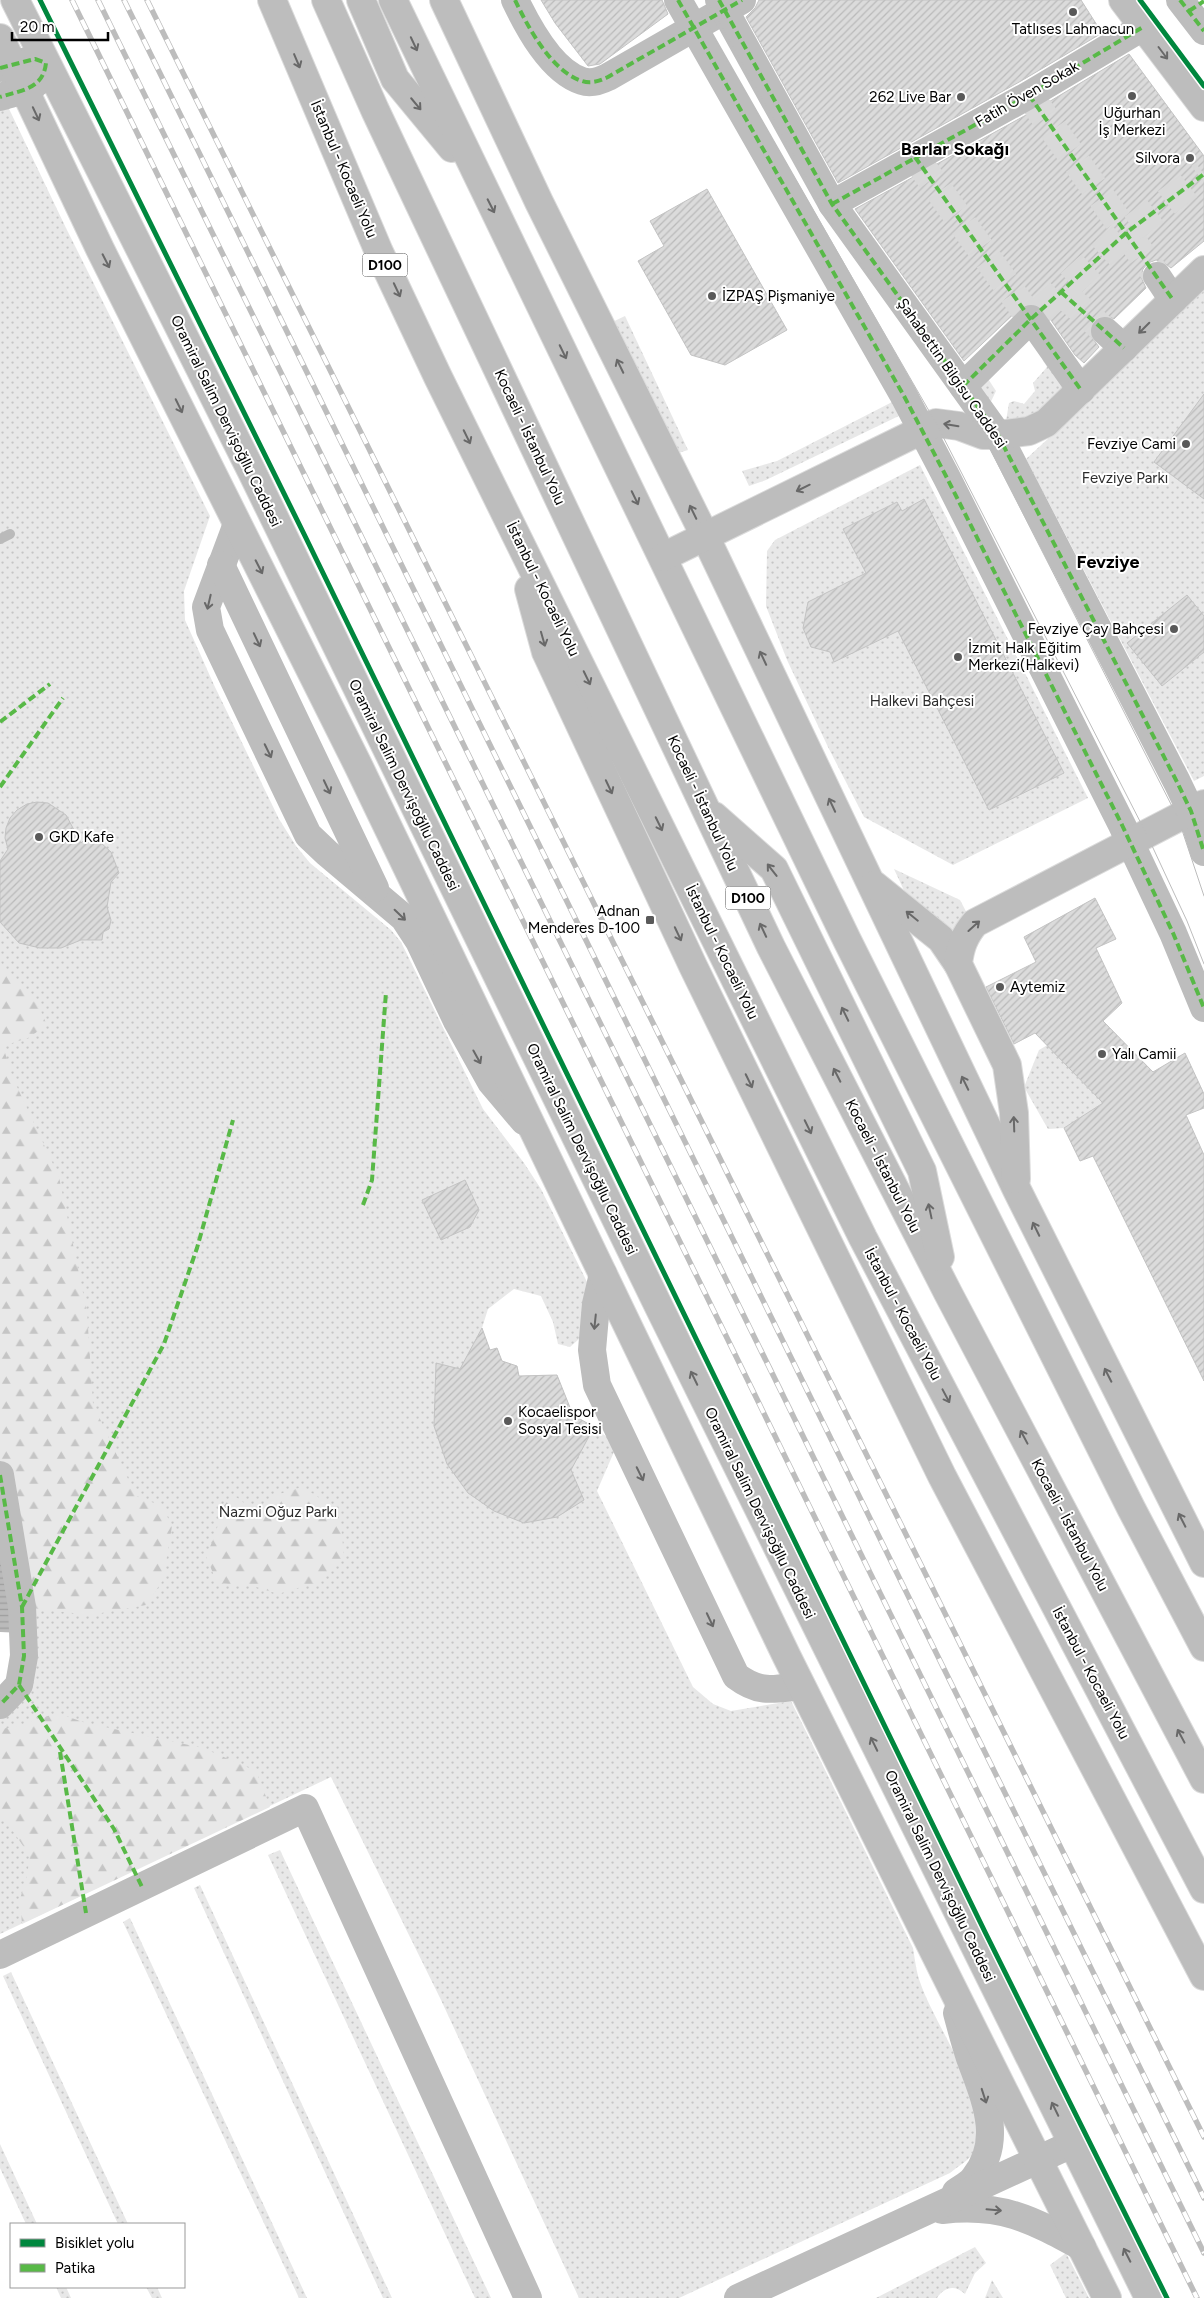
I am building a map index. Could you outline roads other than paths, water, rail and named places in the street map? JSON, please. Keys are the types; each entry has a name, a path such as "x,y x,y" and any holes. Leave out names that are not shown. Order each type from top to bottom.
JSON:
{"main road":[{"name":"Oramiral Salim Dervişoğllu Caddesi","path":"15,0 252,472 660,1309 1149,2298"},
{"path":"267,0 286,36"},
{"name":"İstanbul - Kocaeli Yolu","path":"272,0 380,252 438,377 511,525 863,1238 1204,1889"},
{"name":"Kocaeli - İstanbul Yolu","path":"326,0 375,110 771,947 948,1293 1204,1779"},
{"path":"361,0 395,80 477,178"},
{"path":"393,0 477,178 663,557 689,615 847,940 1127,1499 1204,1647"},
{"path":"444,0 547,218 705,536 1082,1324 1204,1563"},
{"path":"515,0 532,36 561,68 571,76 584,82 596,82 608,78 728,3"},
{"path":"678,0 921,430 1131,843 1173,933 1204,1008"},
{"path":"1123,0 1204,108"},
{"name":"Şahabettin Bilgisu Caddesi","path":"728,3 832,204 998,435 1198,808 1204,852"},
{"name":"Fatih Öven Sokak","path":"832,204 1029,94 1143,27"},
{"path":"0,38 12,93 100,250 358,765 801,1686 1107,2298"},
{"path":"6,66 35,59 46,63 45,74 40,82 12,93"},
{"path":"663,557 936,422 959,426 983,434 998,435 1029,431 1046,423 1081,390 1114,339 1173,300 1204,270"},
{"path":"1157,276 1173,300"},
{"path":"963,386 1031,319 1081,390"},
{"path":"237,524 206,607 210,630 308,835 404,918 419,941 457,1021 491,1082 534,1132"},
{"path":"511,525 546,652 693,966 942,1476 1204,1976"},
{"path":"221,565 378,895"},
{"path":"706,808 774,869 922,1171 948,1293"},
{"path":"958,964 960,946 966,933 975,923 1198,808"},
{"path":"869,881 941,939 958,964 1007,1065 1014,1112 1017,1190"},
{"path":"603,1274 596,1304 592,1350 597,1384 736,1676 749,1686 768,1690 801,1686"},
{"path":"0,1475 22,1607 24,1656 20,1685 0,1705"},
{"path":"0,1955 305,1808 528,2298"},
{"path":"928,2211 974,2179 986,2157 991,2132 987,2101 969,2056 949,1983"},
{"path":"738,2298 1072,2144"},
{"path":"928,2211 964,2207 1002,2210 1045,2227 1082,2247"}],"waterway":[{"path":"0,539 10,534"}],"tunnel":[{"path":"1029,95 1157,276"},
{"path":"915,157 1031,319 1126,233 1204,174"},
{"path":"1061,292 1105,331"}],"tram line":[{"path":"692,0 936,423 1147,835 1187,921 1204,964"},
{"path":"707,0 831,222 983,435 1178,818 1204,896"}],"railway":[{"path":"72,0 1197,2298"},
{"path":"98,0 1204,2253"},
{"path":"124,0 1204,2198"},
{"path":"147,0 1204,2137"}],"place":[{"name":"Tatlıses Lahmacun","path":"1073,12"},
{"name":"Uğurhan İş Merkezi","path":"1132,96"},
{"name":"262 Live Bar","path":"961,97"},
{"name":"Silvora","path":"1190,158"},
{"name":"İZPAŞ Pişmaniye","path":"712,296"},
{"name":"Fevziye Cami","path":"1186,444"},
{"name":"Fevziye Çay Bahçesi","path":"1174,629"},
{"name":"İzmit Halk Eğitim Merkezi(Halkevi)","path":"958,657"},
{"name":"GKD Kafe","path":"39,837"},
{"name":"Adnan Menderes D-100","path":"650,920"},
{"name":"Aytemiz","path":"1000,987"},
{"name":"Yalı Camii","path":"1102,1054"},
{"name":"Kocaelispor Sosyal Tesisi","path":"508,1421"}],"district":[{"name":"Barlar Sokağı","path":"955,149"},
{"name":"Fevziye","path":"1108,562"}],"park label":[{"name":"Fevziye Parkı","path":"1125,478"},
{"name":"Halkevi Bahçesi","path":"922,701"},
{"name":"Nazmi Oğuz Parkı","path":"278,1512"}]}
